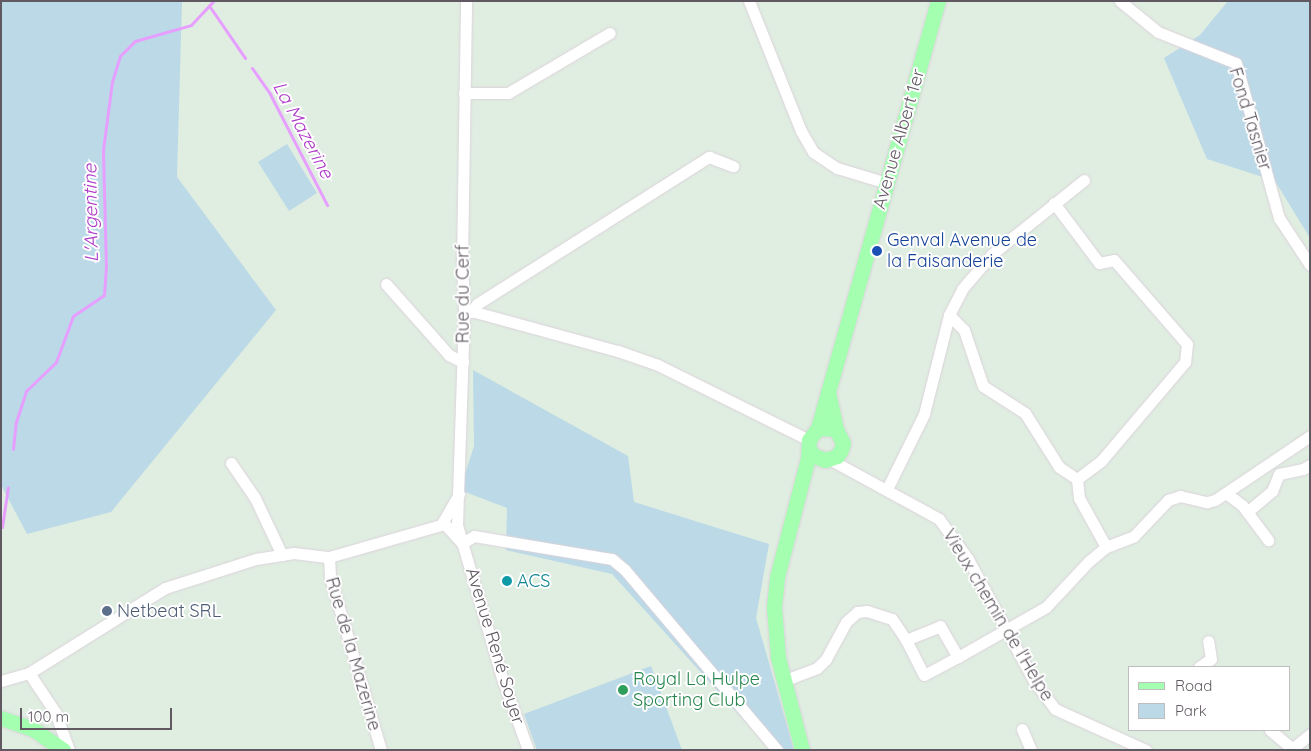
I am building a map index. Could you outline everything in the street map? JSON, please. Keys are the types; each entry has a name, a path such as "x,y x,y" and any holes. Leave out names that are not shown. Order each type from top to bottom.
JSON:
{"main road":[{"name":"Avenue Albert 1er","path":"802,750 783,681 774,634 777,577 800,489 821,448 828,392 938,1"},
{"name":"Avenue Albert 1er","path":"821,448 841,435 836,429 828,392"},
{"path":"821,448 836,429"},
{"path":"1,718 33,729 64,750"}],"street":[{"name":"Rue du Cerf","path":"451,521 459,494 463,362 468,310 464,93 466,1"},
{"path":"749,1 801,131 813,152 837,168 887,183"},
{"name":"Fond Tasnier","path":"1120,1 1158,32 1236,63 1279,218 1310,265"},
{"path":"464,93 508,93 610,33"},
{"name":"Rue du Cerf","path":"468,310 708,157 733,166"},
{"path":"887,489 924,414 949,314 970,276 1054,203 1084,180"},
{"path":"1054,203 1099,262 1114,260 1187,344 1185,362 1101,461 1077,479"},
{"path":"386,284 449,355 463,362"},
{"name":"Vieux chemin de l'Helpe","path":"468,310 618,350 658,365 821,448 854,471 924,508 950,532 1034,681 1055,709 1137,748"},
{"path":"949,314 964,330 983,386 1025,413 1059,467 1077,479"},
{"path":"783,681 817,668 826,659 846,622 857,612 882,613 892,619 906,640 924,675 1046,607 1062,587 1106,547 1134,536 1168,500 1180,496 1207,502 1226,493 1254,472 1270,464 1310,436"},
{"path":"231,463 256,498 282,555"},
{"path":"1270,464 1279,474"},
{"path":"1279,474 1303,470 1310,465"},
{"path":"1248,512 1272,491 1279,474"},
{"path":"1077,479 1079,498 1106,547"},
{"path":"1226,493 1248,512 1268,540"},
{"path":"1,681 29,672 165,588 256,560 282,555 294,553 328,557 451,521"},
{"name":"Avenue René Soyer","path":"451,521 462,543 502,678 528,750"},
{"path":"462,543 474,536 612,559 625,570 777,750"},
{"name":"Rue de la Mazerine","path":"328,557 330,576 381,750"},
{"path":"906,640 940,626 958,657"},
{"path":"1208,641 1213,663"},
{"path":"29,672 55,712 69,750"},
{"path":"1022,729 1031,750"},
{"path":"1271,731 1294,749 1310,734"}],"green space":[{"path":"1,1 182,1 177,177 276,310 111,512 27,534 1,485"},
{"path":"1228,1 1310,1 1310,238 1275,181 1207,159 1164,58 1200,35"},
{"path":"287,144 317,193 289,211 258,162"},
{"path":"473,370 628,456 634,502 769,544 756,618 794,750 771,750 612,574 506,550 507,508 460,490 474,446"},
{"name":"Royal La Hulpe Sporting Club","path":"651,666 682,750 537,750 524,714"}],"waterway":[{"name":"L'Argentine","path":"13,449 16,422 26,391 56,362 73,316 104,295 106,267 103,150 112,82 120,56 135,41 191,25 213,1"},
{"name":"La Mazerine","path":"210,7 245,58"},
{"name":"La Mazerine","path":"252,68 270,94 327,205"},
{"name":"L'Argentine","path":"2,527 8,487"}],"place":[{"name":"Genval Avenue de la Faisanderie","path":"877,251"},
{"name":"ACS","path":"507,581"},
{"name":"Netbeat SRL","path":"107,611"},
{"name":"Royal La Hulpe Sporting Club","path":"623,690"}]}
